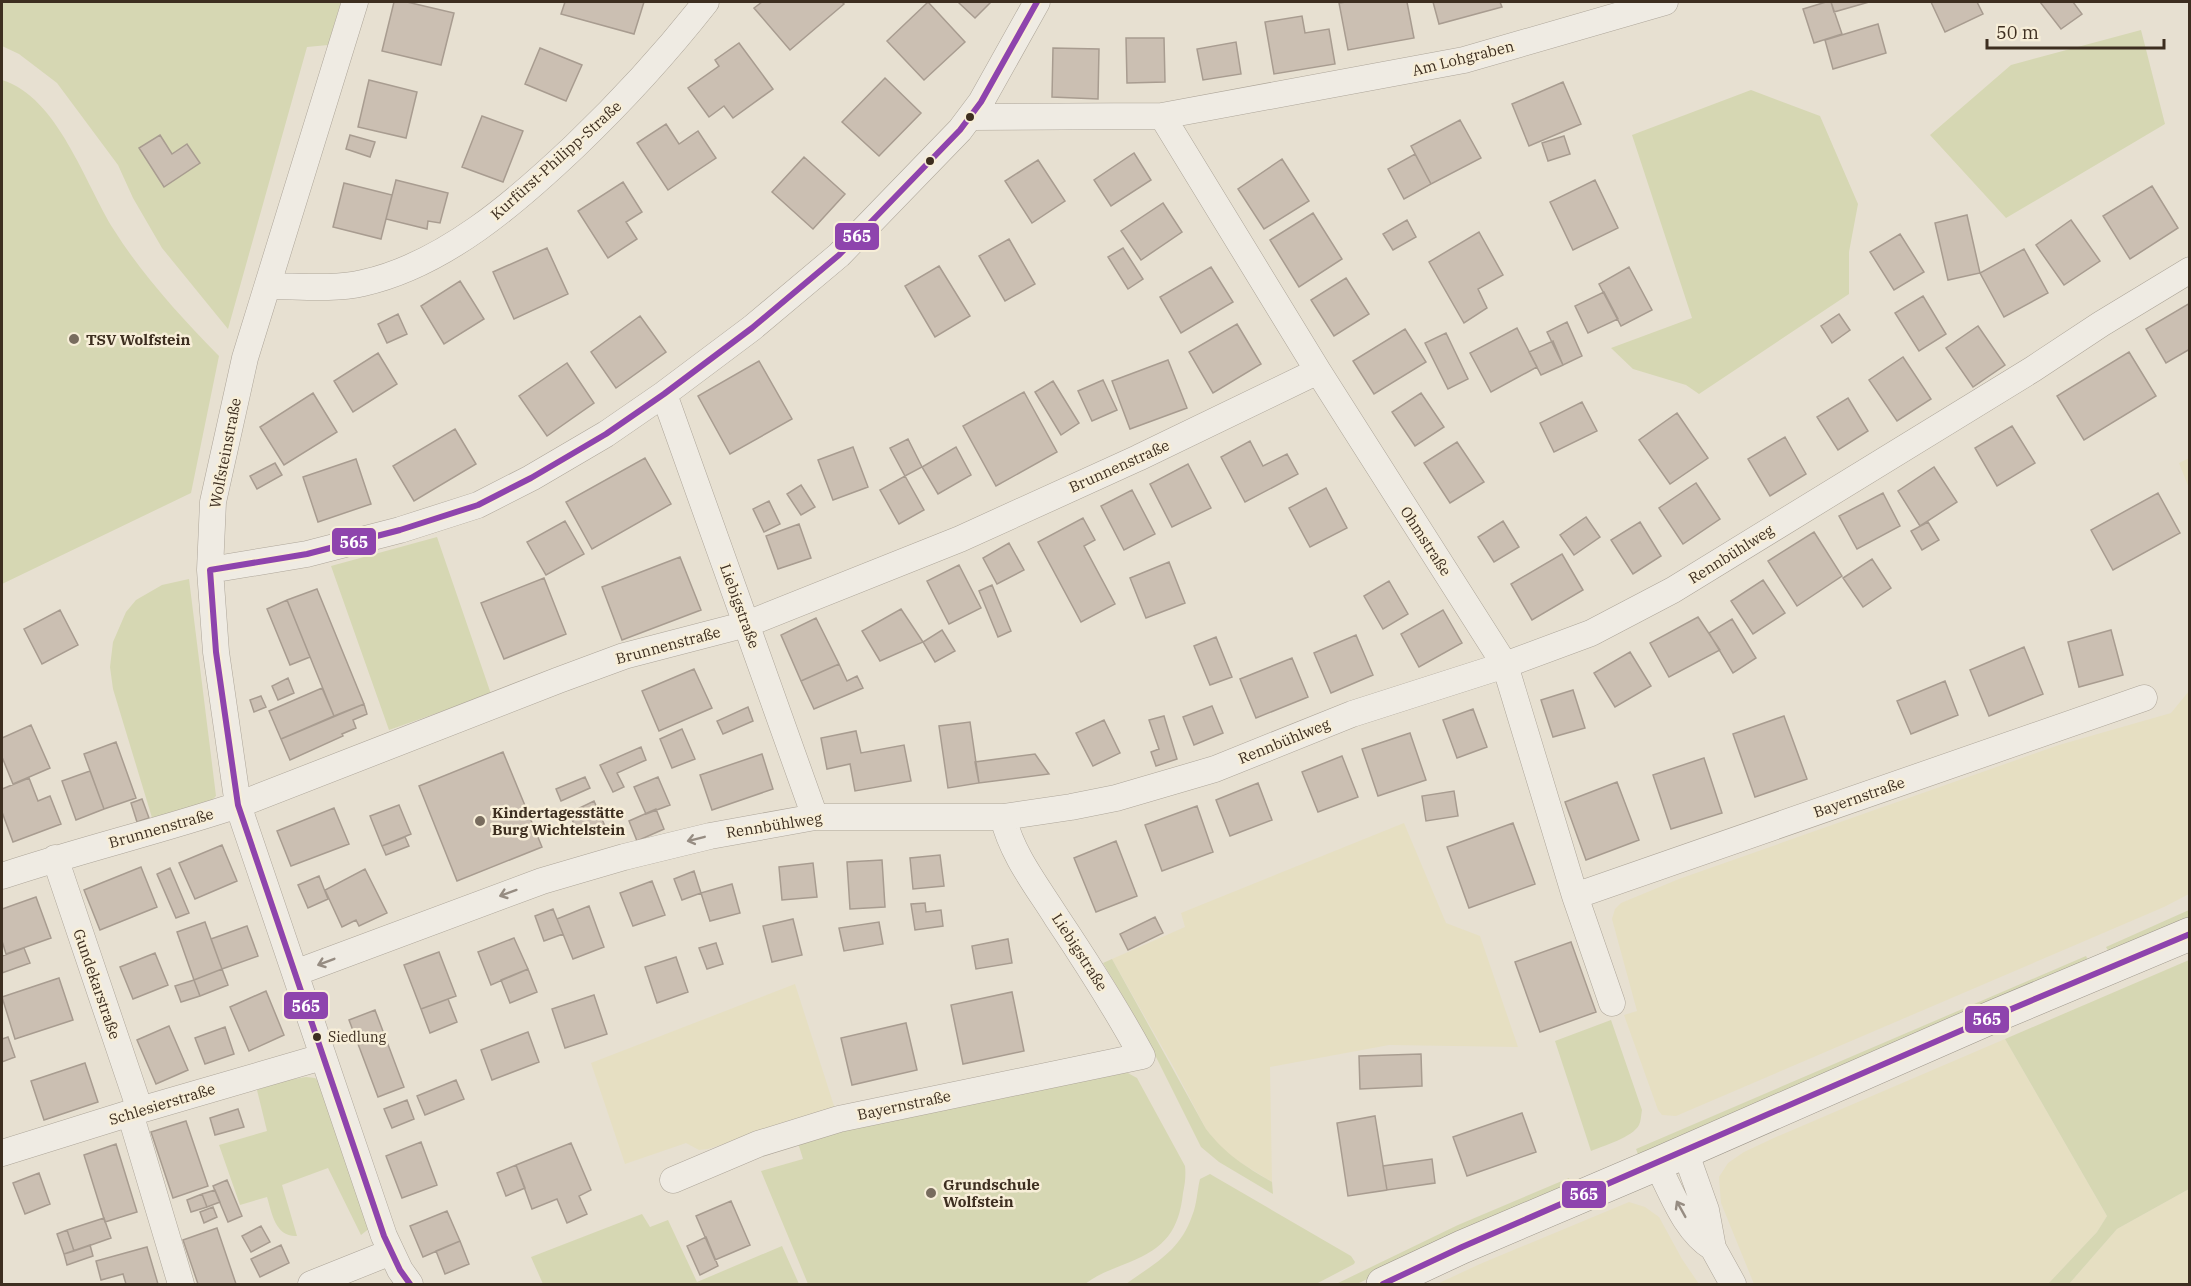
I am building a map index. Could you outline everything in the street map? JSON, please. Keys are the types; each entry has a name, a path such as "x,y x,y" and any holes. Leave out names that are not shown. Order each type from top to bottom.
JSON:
{"main road":[{"path":"1383,1284 1472,1242 2190,934"}],"street":[{"name":"Wolfsteinstraße","path":"355,2 245,358 213,502 210,570 216,652 238,805 322,1057 391,1252 410,1284"},
{"name":"Kurfürst-Philipp-Straße","path":"268,286 341,286 384,278 411,267 484,226 548,171 621,101 706,2"},
{"path":"210,570 306,554 400,530 478,505 531,478 606,434 752,328 839,255 971,117 1037,2"},
{"name":"Am Lohgraben","path":"971,117 1162,116 1464,60 1665,2"},
{"name":"Ohmstraße","path":"1162,116 1318,371 1505,665 1575,896 1612,1003"},
{"name":"Rennbühlweg","path":"295,974 542,881 624,857 710,836 815,817 1003,817 1071,807 1164,785 1215,768 1352,714 1505,665 1591,633 1673,590 2190,270"},
{"name":"Brunnenstraße","path":"2,876 55,858 191,821 238,805 624,656 747,624 960,539 1138,458 1318,371"},
{"name":"Liebigstraße","path":"664,394 815,817"},
{"name":"Bayernstraße","path":"1575,896 2144,698"},
{"name":"Liebigstraße","path":"1003,817 1006,832 1021,862 1105,989 1142,1056"},
{"name":"Gundekarstraße","path":"55,858 135,1111 181,1284"},
{"name":"Bayernstraße","path":"673,1180 758,1144 839,1119 1142,1056"},
{"name":"Schlesierstraße","path":"2,1153 135,1111 322,1057"},
{"path":"1671,1158 1706,1210 1713,1248 1733,1284"},
{"path":"312,1284 391,1252"}],"shaded area":[{"path":"2189,458 2189,488 2179,463"},
{"path":"2189,691 2189,894 2164,907 1676,1116 1662,1115 1658,1110 1624,1015 1637,1011 1612,919 1615,909 1621,903 1679,879 2059,745 2171,713"},
{"path":"1404,823 1446,923 1480,936 1518,1047 1389,1045 1270,1067 1272,1182 1233,1158 1219,1146 1206,1129 1112,959 1185,927 1181,913"},
{"path":"795,984 835,1109 708,1149 699,1150 686,1143 625,1164 591,1063"},
{"path":"2005,1039 2107,1216 2097,1232 2048,1284 1754,1284 1721,1203 1719,1177 1728,1163 1744,1152 1776,1137"},
{"path":"2189,1189 2189,1284 2069,1284 2117,1229"},
{"path":"1629,1202 1645,1207 1659,1217 1699,1284 1437,1284 1480,1264"}],"green space":[{"path":"2,2 341,2 328,45 307,47 228,329 162,248 133,198 118,165 57,83 19,54 2,46"},
{"path":"2141,30 2165,124 2006,218 1930,135 2011,65"},
{"name":"TSV Wolfstein","path":"2,80 22,89 39,104 54,123 81,167 114,230 137,264 163,296 219,356 191,493 2,584"},
{"path":"1751,90 1820,116 1858,204 1849,252 1849,294 1699,394 1686,385 1633,369 1611,348 1692,318 1632,135"},
{"path":"437,537 491,694 389,730 331,566"},
{"path":"189,579 216,796 211,801 153,821 113,689 110,667 113,642 126,612 136,600 162,585"},
{"path":"2189,910 2189,918 2110,954 2106,947"},
{"path":"2086,956 2090,964 1639,1157 1636,1149"},
{"path":"1112,959 1206,1129 1229,1153 1272,1182 1273,1194 1219,1162 1201,1147 1141,1027 1103,963"},
{"path":"2189,960 2189,1189 2117,1229 2069,1284 2048,1284 2097,1232 2107,1216 2005,1039"},
{"path":"1611,1020 1642,1110 1641,1118 1639,1125 1631,1133 1591,1151 1555,1041"},
{"name":"Grundschule Wolfstein","path":"1115,1070 1126,1072 1137,1078 1185,1166 1185,1183 1178,1217 1168,1236 1152,1251 1101,1274 1085,1284 808,1284 761,1171 803,1159 798,1143 850,1129"},
{"path":"306,1077 315,1078 319,1082 370,1228 361,1235 328,1168 282,1185 297,1236 284,1233 273,1217 267,1197 240,1205 219,1145 267,1131 257,1090 283,1081"},
{"path":"1210,1174 1351,1256 1354,1264 1316,1284 1126,1284 1165,1255 1181,1238 1194,1211 1200,1179"},
{"path":"1569,1178 1572,1187 1357,1284 1336,1284 1458,1225"},
{"path":"642,1214 650,1227 668,1220 697,1282 782,1246 799,1284 543,1284 531,1257"}],"building":[{"path":"394,2 407,2 454,13 441,65 382,51"},
{"path":"565,2 644,2 634,34 561,14"},
{"path":"762,2 842,2 844,4 790,50 754,8"},
{"path":"928,2 965,42 924,80 887,41"},
{"path":"958,2 991,2 975,18"},
{"path":"1407,2 1414,38 1348,50 1339,3"},
{"path":"1433,2 1500,2 1502,7 1439,24"},
{"path":"1831,2 1842,34 1814,43 1803,9"},
{"path":"1831,2 1869,2 1834,12"},
{"path":"1931,2 1977,2 1983,14 1945,32"},
{"path":"2040,2 2073,2 2082,14 2061,29"},
{"path":"1302,16 1305,33 1329,29 1335,64 1274,74 1265,22"},
{"path":"1878,24 1886,53 1833,69 1825,40"},
{"path":"1126,38 1164,38 1165,82 1127,83"},
{"path":"1236,42 1241,74 1203,80 1197,49"},
{"path":"739,43 773,89 733,118 724,106 709,117 688,88 719,66 715,60"},
{"path":"540,48 582,65 566,101 525,84"},
{"path":"1053,48 1099,49 1098,99 1052,97"},
{"path":"885,78 921,113 879,156 842,122"},
{"path":"369,80 417,92 406,138 358,127"},
{"path":"1563,82 1581,124 1529,146 1512,104"},
{"path":"482,116 523,131 503,182 462,167"},
{"path":"1460,120 1481,158 1431,184 1411,146"},
{"path":"666,124 679,144 698,131 716,158 668,190 637,143"},
{"path":"160,135 172,154 187,144 200,163 164,187 139,148"},
{"path":"350,135 375,142 370,157 346,149"},
{"path":"1564,136 1570,154 1548,161 1542,143"},
{"path":"1134,153 1151,180 1111,206 1094,180"},
{"path":"1415,154 1431,184 1404,199 1388,169"},
{"path":"804,157 845,194 813,229 772,192"},
{"path":"1282,159 1309,201 1264,229 1238,189"},
{"path":"1038,160 1065,201 1032,223 1005,181"},
{"path":"396,180 448,193 440,223 428,221 427,229 386,219"},
{"path":"1595,180 1618,228 1573,250 1550,202"},
{"path":"623,182 642,212 626,222 637,239 608,258 578,211"},
{"path":"344,183 392,195 381,239 333,227"},
{"path":"2152,186 2178,228 2130,259 2103,216"},
{"path":"1163,203 1182,232 1141,260 1121,231"},
{"path":"1313,213 1342,259 1299,287 1270,240"},
{"path":"1967,215 1980,273 1948,280 1935,223"},
{"path":"1407,220 1416,237 1393,250 1383,234"},
{"path":"2071,220 2100,261 2064,285 2036,245"},
{"path":"1479,232 1503,275 1478,289 1487,308 1464,323 1429,262"},
{"path":"1900,234 1924,272 1894,290 1870,252"},
{"path":"1009,239 1035,284 1005,301 979,256"},
{"path":"547,248 568,294 514,319 493,272"},
{"path":"1123,248 1143,279 1128,289 1108,257"},
{"path":"2024,249 2048,293 2004,317 1980,273"},
{"path":"939,266 970,316 935,337 905,286"},
{"path":"1211,267 1233,302 1181,333 1160,297"},
{"path":"1629,267 1652,310 1621,326 1599,284"},
{"path":"1346,278 1369,314 1334,336 1311,300"},
{"path":"460,281 484,319 444,344 421,306"},
{"path":"1604,292 1618,319 1588,333 1575,306"},
{"path":"1923,296 1946,334 1919,351 1895,313"},
{"path":"2190,303 2190,349 2166,363 2146,329"},
{"path":"398,314 407,334 387,343 378,324"},
{"path":"1839,314 1850,330 1832,343 1821,326"},
{"path":"640,316 666,352 616,388 591,352"},
{"path":"1567,322 1582,356 1563,365 1547,332"},
{"path":"1237,324 1261,364 1213,393 1189,352"},
{"path":"1978,326 2005,365 1973,387 1946,348"},
{"path":"1517,328 1537,367 1491,392 1470,353"},
{"path":"1405,329 1426,362 1374,394 1353,361"},
{"path":"1446,333 1468,379 1448,389 1425,343"},
{"path":"1553,341 1563,365 1541,375 1529,352"},
{"path":"2129,352 2156,396 2084,440 2057,396"},
{"path":"378,353 397,384 353,412 334,381"},
{"path":"1903,357 1931,399 1897,421 1869,380"},
{"path":"1168,360 1187,408 1130,429 1112,381"},
{"path":"759,361 792,419 730,454 698,396"},
{"path":"567,363 594,403 547,436 519,396"},
{"path":"1103,380 1117,410 1092,421 1078,391"},
{"path":"1053,381 1079,423 1061,435 1035,392"},
{"path":"1024,392 1057,452 996,486 963,426"},
{"path":"313,393 337,432 284,465 260,427"},
{"path":"1421,393 1444,427 1415,446 1392,412"},
{"path":"1848,398 1868,431 1838,450 1817,417"},
{"path":"1582,402 1597,431 1554,452 1540,423"},
{"path":"1677,413 1708,458 1670,484 1639,440"},
{"path":"2012,426 2035,463 1997,486 1975,448"},
{"path":"455,429 476,464 414,501 393,466"},
{"path":"1785,437 1806,474 1770,496 1748,459"},
{"path":"908,439 922,467 905,476 890,448"},
{"path":"1250,441 1263,466 1287,454 1298,474 1245,502 1221,457"},
{"path":"1457,442 1484,482 1450,503 1424,463"},
{"path":"853,447 868,487 833,500 818,460"},
{"path":"956,447 971,475 938,494 922,467"},
{"path":"645,458 671,504 592,549 566,502"},
{"path":"356,459 371,504 318,522 303,477"},
{"path":"275,463 282,475 257,489 250,476"},
{"path":"1188,464 1211,508 1172,527 1150,484"},
{"path":"1934,467 1957,502 1920,526 1898,491"},
{"path":"905,476 924,510 899,524 880,490"},
{"path":"1696,483 1720,519 1683,544 1659,508"},
{"path":"801,485 815,507 801,515 787,494"},
{"path":"1326,488 1347,528 1310,547 1289,508"},
{"path":"1132,490 1155,534 1124,550 1101,506"},
{"path":"1883,493 1900,526 1857,549 1839,516"},
{"path":"2158,493 2180,533 2113,570 2091,530"},
{"path":"769,501 780,524 764,532 753,509"},
{"path":"1586,517 1600,537 1574,555 1560,535"},
{"path":"1083,518 1095,540 1084,546 1115,604 1081,622 1038,542"},
{"path":"565,521 584,554 546,575 527,542"},
{"path":"1503,521 1519,547 1494,562 1478,537"},
{"path":"1640,522 1661,556 1633,574 1611,540"},
{"path":"1928,522 1939,540 1922,550 1911,531"},
{"path":"799,524 811,558 778,569 766,536"},
{"path":"1814,532 1842,576 1797,606 1768,561"},
{"path":"1009,543 1024,570 997,584 983,558"},
{"path":"1562,554 1583,590 1532,620 1511,584"},
{"path":"680,557 701,610 622,640 602,587"},
{"path":"1872,559 1891,588 1863,607 1843,578"},
{"path":"1169,562 1185,603 1146,618 1130,578"},
{"path":"959,565 981,608 949,624 927,581"},
{"path":"544,578 566,634 504,659 481,603"},
{"path":"1763,580 1785,613 1753,634 1731,601"},
{"path":"1389,581 1408,614 1383,629 1364,596"},
{"path":"992,585 1011,631 998,637 979,591"},
{"path":"317,589 364,704 334,716 287,600"},
{"path":"287,600 310,657 290,665 267,609"},
{"path":"901,609 923,642 880,661 862,631"},
{"path":"60,610 78,645 42,664 24,629"},
{"path":"1443,610 1462,643 1419,667 1401,634"},
{"path":"1698,617 1720,650 1669,677 1650,643"},
{"path":"816,618 839,664 801,681 781,635"},
{"path":"1732,619 1756,658 1733,673 1709,633"},
{"path":"942,630 955,651 935,662 923,642"},
{"path":"2111,630 2123,675 2079,687 2068,642"},
{"path":"1356,635 1373,675 1331,693 1314,653"},
{"path":"1216,637 1232,677 1210,685 1194,646"},
{"path":"2024,647 2043,694 1989,716 1970,670"},
{"path":"1630,652 1651,686 1615,707 1594,673"},
{"path":"1292,658 1308,697 1256,718 1240,679"},
{"path":"839,664 847,681 857,676 863,688 814,709 801,681"},
{"path":"694,669 712,708 659,731 642,691"},
{"path":"288,678 294,693 278,700 272,686"},
{"path":"1945,681 1958,715 1911,734 1897,701"},
{"path":"322,688 334,716 281,739 269,711"},
{"path":"1573,690 1585,728 1553,737 1541,700"},
{"path":"261,696 266,707 254,712 250,700"},
{"path":"364,704 367,714 353,720 356,728 290,760 281,739"},
{"path":"1212,706 1223,733 1194,745 1183,717"},
{"path":"748,707 753,721 723,734 717,721"},
{"path":"1473,709 1487,747 1457,758 1443,720"},
{"path":"1164,716 1177,759 1156,766 1151,752 1159,749 1149,720"},
{"path":"1784,716 1807,779 1755,797 1733,734"},
{"path":"1104,720 1120,753 1093,766 1076,733"},
{"path":"970,722 979,783 948,788 939,726"},
{"path":"31,725 50,768 13,784 2,757 2,738"},
{"path":"682,729 695,759 672,768 660,739"},
{"path":"856,731 861,753 904,745 911,781 855,791 850,764 827,769 821,738"},
{"path":"1410,733 1426,780 1378,796 1362,749"},
{"path":"116,742 136,798 104,809 84,754"},
{"path":"641,747 646,760 617,773 624,787 613,792 600,765"},
{"path":"503,752 542,847 457,881 419,786"},
{"path":"762,754 773,789 712,810 700,775"},
{"path":"1035,754 1049,774 979,783 975,762"},
{"path":"1342,756 1358,797 1318,812 1302,772"},
{"path":"1704,758 1722,813 1671,829 1653,775"},
{"path":"90,771 104,809 76,820 62,781"},
{"path":"585,777 590,788 561,801 556,789"},
{"path":"658,777 670,805 646,814 634,787"},
{"path":"29,778 38,801 50,796 61,824 13,842 2,812 2,789"},
{"path":"1617,782 1639,840 1586,860 1565,802"},
{"path":"1258,783 1272,820 1230,836 1216,800"},
{"path":"1454,791 1458,816 1426,821 1422,796"},
{"path":"142,799 149,818 137,822 131,803"},
{"path":"594,801 605,826 580,837 569,813"},
{"path":"399,805 411,834 382,846 370,816"},
{"path":"1197,806 1213,852 1162,871 1145,825"},
{"path":"334,808 349,844 291,866 277,831"},
{"path":"656,809 664,829 637,841 629,821"},
{"path":"1513,823 1535,884 1469,908 1447,847"},
{"path":"405,837 409,846 386,855 382,846"},
{"path":"1116,841 1137,896 1096,912 1074,858"},
{"path":"222,845 237,881 195,899 179,863"},
{"path":"940,855 944,886 913,889 910,858"},
{"path":"882,860 885,907 850,909 847,862"},
{"path":"813,863 817,897 782,900 779,867"},
{"path":"141,867 157,907 100,930 84,890"},
{"path":"170,868 189,913 176,918 157,874"},
{"path":"365,869 387,913 359,926 356,920 342,927 325,890"},
{"path":"694,871 701,893 682,900 674,879"},
{"path":"319,876 328,899 308,908 298,885"},
{"path":"652,881 665,915 633,926 620,893"},
{"path":"732,884 740,913 710,921 701,893"},
{"path":"36,897 51,938 6,954 2,941 2,909"},
{"path":"925,903 926,912 941,910 943,926 915,930 911,904"},
{"path":"589,906 604,947 573,959 557,919"},
{"path":"553,909 563,934 544,941 535,916"},
{"path":"1155,917 1163,933 1128,950 1120,934"},
{"path":"793,919 802,955 772,962 763,926"},
{"path":"205,922 222,969 194,980 177,932"},
{"path":"879,922 883,944 844,951 839,928"},
{"path":"247,926 258,956 222,969 211,939"},
{"path":"514,938 528,969 491,985 478,952"},
{"path":"1008,939 1012,963 976,969 972,946"},
{"path":"1571,942 1596,1012 1540,1032 1515,962"},
{"path":"716,943 723,964 707,969 699,948"},
{"path":"24,948 30,963 2,973 2,956"},
{"path":"439,952 456,996 421,1009 404,965"},
{"path":"155,953 168,985 133,999 120,967"},
{"path":"676,957 688,992 657,1003 645,967"},
{"path":"222,969 228,985 200,996 194,980"},
{"path":"528,969 537,992 510,1003 501,980"},
{"path":"59,978 73,1020 15,1039 2,997"},
{"path":"194,980 200,996 181,1002 175,986"},
{"path":"266,991 284,1035 249,1051 230,1007"},
{"path":"1012,992 1024,1051 963,1064 951,1005"},
{"path":"594,995 607,1034 565,1048 552,1009"},
{"path":"448,999 457,1022 430,1033 421,1009"},
{"path":"375,1010 404,1087 378,1097 349,1020"},
{"path":"906,1023 917,1070 852,1085 841,1038"},
{"path":"169,1026 188,1070 156,1084 137,1040"},
{"path":"225,1027 234,1054 205,1064 195,1038"},
{"path":"528,1032 539,1062 492,1080 481,1050"},
{"path":"8,1037 15,1057 2,1062 2,1039"},
{"path":"1421,1054 1422,1086 1360,1089 1359,1056"},
{"path":"85,1063 98,1102 44,1120 31,1081"},
{"path":"456,1080 464,1099 425,1115 417,1096"},
{"path":"407,1100 414,1119 392,1128 384,1109"},
{"path":"238,1109 244,1127 215,1135 210,1118"},
{"path":"1522,1113 1536,1152 1467,1176 1453,1137"},
{"path":"1375,1116 1387,1190 1348,1196 1337,1123"},
{"path":"186,1121 208,1186 173,1198 151,1132"},
{"path":"421,1142 437,1185 402,1198 386,1156"},
{"path":"571,1143 591,1190 579,1196 587,1214 567,1223 557,1199 532,1209 516,1165"},
{"path":"116,1144 137,1212 105,1222 84,1155"},
{"path":"1432,1159 1435,1183 1387,1190 1383,1166"},
{"path":"516,1165 525,1188 506,1196 497,1173"},
{"path":"39,1173 50,1204 25,1214 13,1183"},
{"path":"227,1180 242,1216 228,1222 213,1186"},
{"path":"215,1190 220,1202 207,1207 202,1194"},
{"path":"202,1194 207,1207 191,1212 187,1200"},
{"path":"731,1201 750,1245 715,1260 696,1216"},
{"path":"213,1207 217,1217 204,1223 200,1212"},
{"path":"447,1211 460,1241 423,1257 410,1226"},
{"path":"104,1218 111,1238 74,1251 67,1230"},
{"path":"261,1226 270,1242 251,1252 242,1236"},
{"path":"217,1228 236,1284 198,1284 183,1240"},
{"path":"67,1230 74,1251 64,1254 57,1234"},
{"path":"706,1237 718,1266 700,1275 687,1246"},
{"path":"460,1241 469,1264 445,1274 436,1251"},
{"path":"90,1245 93,1256 67,1265 64,1254"},
{"path":"281,1245 289,1263 260,1277 251,1259"},
{"path":"147,1247 158,1284 126,1284 123,1274 101,1280 96,1261"}],"transit line":[{"name":"565","path":"410,1284 400,1270 384,1236 238,805 216,652 210,570 307,554 400,530 478,505 531,478 606,434 752,328 839,255 960,130 981,102 1037,2"},
{"name":"565","path":"1383,1284 1462,1247 1990,1018 2190,934"}],"place":[{"name":"TSV Wolfstein","path":"74,339"},
{"name":"Kindertagesstätte Burg Wichtelstein","path":"480,821"},
{"name":"Siedlung","path":"317,1037"},
{"name":"Grundschule Wolfstein","path":"931,1193"}]}
